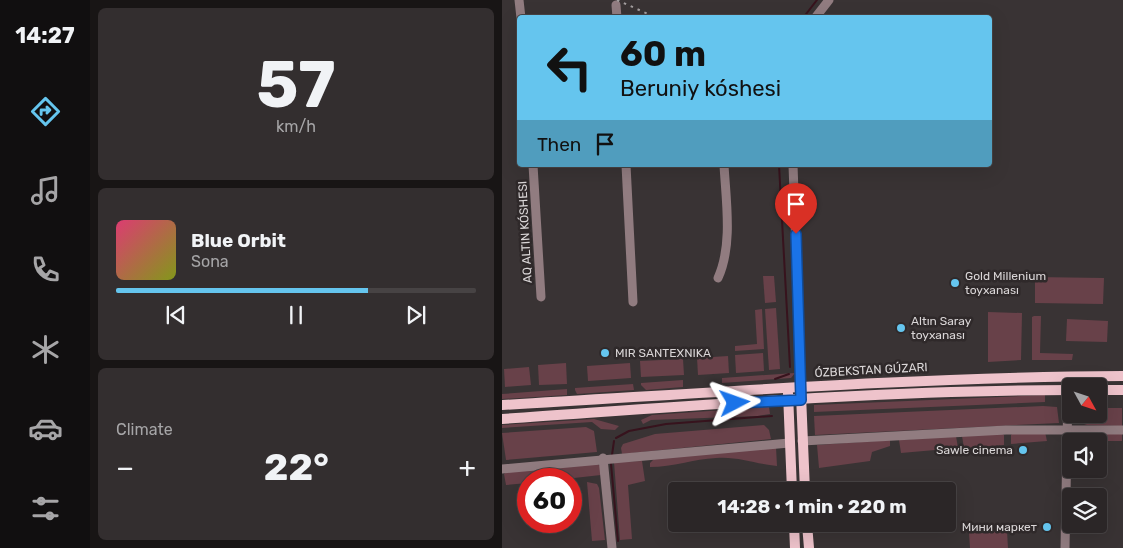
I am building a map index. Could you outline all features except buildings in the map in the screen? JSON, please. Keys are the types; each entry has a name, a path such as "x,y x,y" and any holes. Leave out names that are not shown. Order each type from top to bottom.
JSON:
{"main road":[{"path":"502,406 801,386 975,378 1122,376"},
{"path":"801,386 800,415 804,482"},
{"path":"788,387 791,482"},
{"path":"502,419 953,391 1062,390"},
{"path":"1107,390 1122,390"},
{"path":"788,417 793,412 800,415"},
{"path":"794,532 795,548"},
{"path":"808,532 809,548"}],"street":[{"path":"520,0 521,15"},
{"path":"817,15 829,0"},
{"path":"616,5 617,15"},
{"path":"533,167 541,297"},
{"path":"626,167 633,302"},
{"path":"718,278 725,263 726,201 724,167"},
{"path":"793,167 801,386"},
{"path":"1065,548 1067,423"},
{"path":"802,441 1067,428 1122,430"},
{"path":"502,469 603,458 789,443"},
{"path":"603,458 612,548"}],"shaded area":[{"path":"763,276 774,276 776,302 765,303"},
{"path":"1035,277 1104,278 1103,304 1035,303"},
{"path":"776,308 780,369 769,370 765,309"},
{"path":"762,309 764,349 735,351 735,346 757,344 755,310"},
{"path":"988,312 1022,313 1021,360 988,362"},
{"path":"1041,316 1040,353 1073,354 1072,360 1032,360 1032,317"},
{"path":"1067,319 1108,321 1107,342 1066,341"},
{"path":"763,353 764,371 736,373 735,355"},
{"path":"728,356 729,373 698,375 697,358"},
{"path":"683,359 684,375 641,377 640,361"},
{"path":"566,363 567,384 539,385 538,365"},
{"path":"630,363 631,378 588,381 587,366"},
{"path":"529,367 531,385 505,387 504,369"},
{"path":"879,368 879,373 815,377 815,372"},
{"path":"795,373 791,378 722,383 722,378"},
{"path":"683,380 683,387 646,390 641,385 641,383"},
{"path":"633,384 634,390 577,394 575,390 575,388"},
{"path":"567,389 567,395 502,399 502,394"},
{"path":"1045,395 1045,402 814,412 814,405"},
{"path":"1043,406 1057,407 1059,423 815,435 814,416"},
{"path":"769,407 770,414 758,416 651,420 643,424 641,420 652,415"},
{"path":"1107,408 1122,408 1122,426 1087,425 1081,423 1107,423"},
{"path":"594,419 619,426 615,430 601,429 592,422 502,428 502,425"},
{"path":"764,425 769,430 771,439 622,454 621,448 623,444 655,434"},
{"path":"586,427 594,431 597,452 506,460 502,433"},
{"path":"1014,432 1045,432 1047,441 1011,444 1011,435"},
{"path":"1001,433 1004,435 1004,445 964,448 962,436"},
{"path":"1107,433 1122,433 1122,441 1107,441"},
{"path":"956,436 958,448 901,453 899,440"},
{"path":"890,440 890,446 872,452 870,461 819,468 817,445"},
{"path":"776,447 777,466 724,458 650,467 650,463 655,458"},
{"path":"642,461 645,481 628,485 632,539 620,540 614,462"},
{"path":"596,463 600,466 601,475 582,477 582,468 541,468"},
{"path":"517,470 517,484 506,485 504,474 508,471"},
{"path":"587,482 597,484 599,488 605,540 592,541"},
{"path":"1007,531 1008,548 970,548 969,533"}],"waterway":[{"path":"805,15 817,0"},
{"path":"779,167 790,367"},
{"path":"775,379 789,374"},
{"path":"616,438 629,431 666,424 772,416"},
{"path":"612,455 614,441"},
{"path":"611,464 618,541"}],"railway":[{"path":"617,0 650,15"}],"place":[{"name":"Gold Millenium toyxanası","path":"955,283"},
{"name":"Altın Saray toyxanası","path":"901,328"},
{"name":"MIR SANTEXNIKA","path":"605,353"},
{"name":"Sawle cinema","path":"1023,450"},
{"name":"Мини маркет","path":"1047,527"}],"route":[{"path":"735,403 801,400 796,234"}]}
